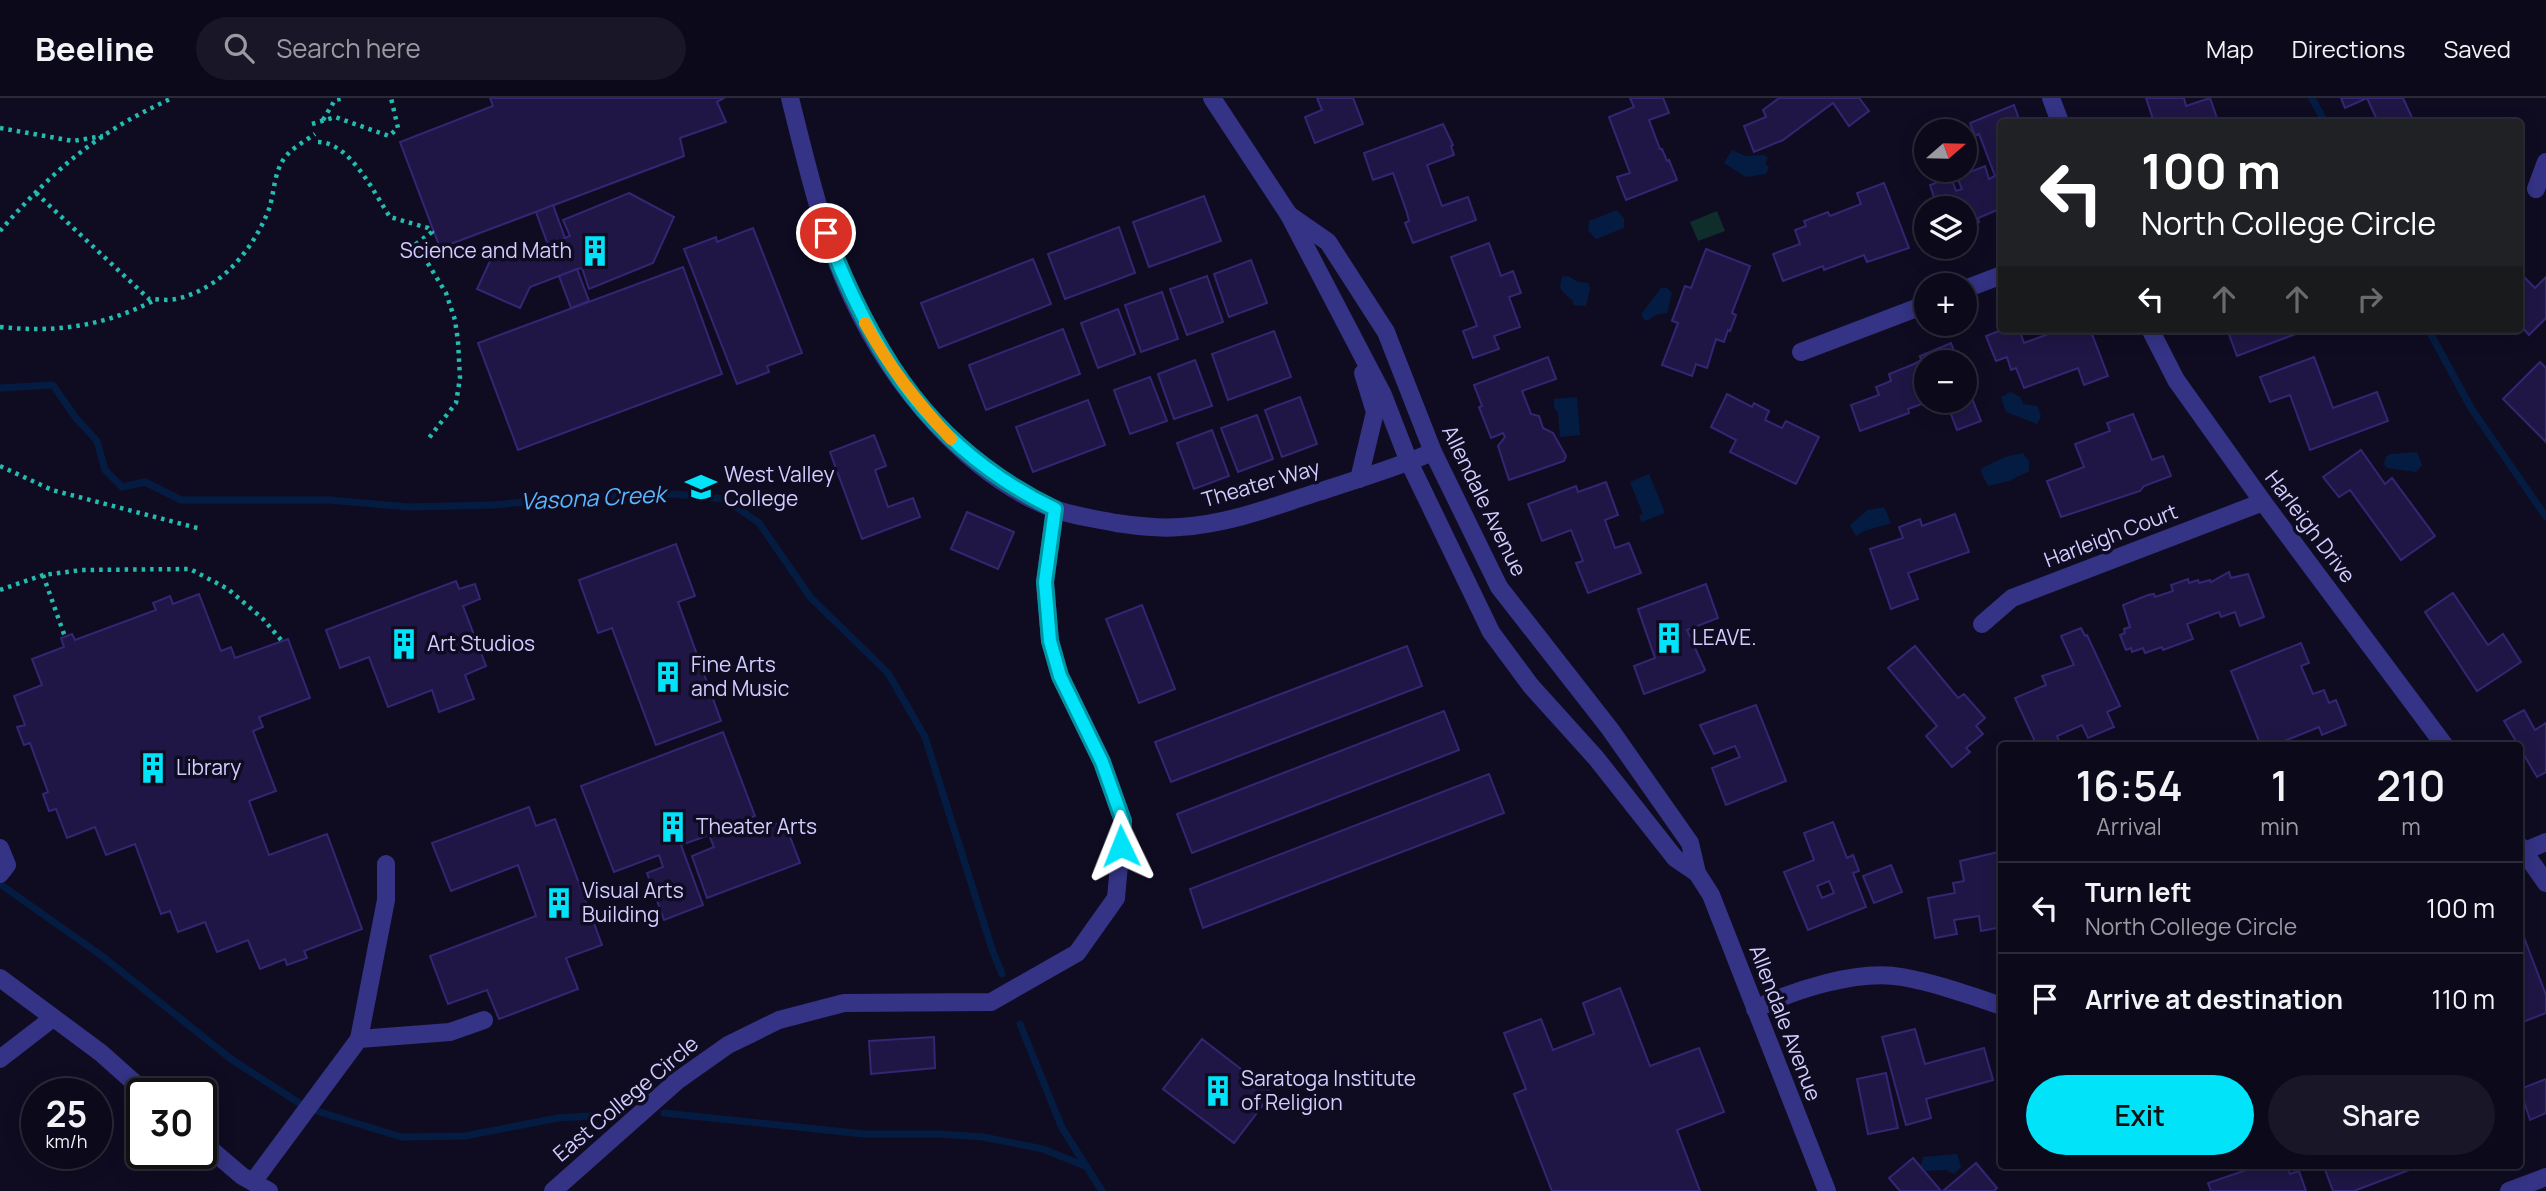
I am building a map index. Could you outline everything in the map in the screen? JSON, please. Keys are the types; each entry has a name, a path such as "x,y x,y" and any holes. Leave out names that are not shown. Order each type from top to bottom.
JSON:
{"street":[{"name":"Theater Way","path":"790,98 826,233 853,301 890,366 917,403 960,448 1024,494 1055,509 1137,526 1200,526 1265,510 1409,463 1433,452"},
{"name":"Allendale Avenue","path":"1212,98 1289,215 1383,394 1409,463 1491,632 1531,686 1596,758 1675,859 1697,873"},
{"path":"2051,98 2059,119"},
{"path":"2536,189 2546,162"},
{"name":"Allendale Avenue","path":"1289,215 1328,242 1386,332 1433,452 1499,587 1610,729 1690,843 1697,873 1711,895 1827,1191"},
{"path":"1977,284 1998,277"},
{"path":"1801,352 1914,309"},
{"name":"Harleigh Drive","path":"2152,333 2176,380 2263,502 2442,742"},
{"path":"1351,337 1375,412 1359,479"},
{"name":"Harleigh Court","path":"1982,624 2012,598 2263,502"},
{"name":"East College Circle","path":"553,1191 677,1081 728,1045 779,1020 844,1003 991,1002 1077,953 1116,898 1123,821 1102,762 1060,676 1050,641 1045,582 1055,509"},
{"path":"2523,849 2546,842"},
{"path":"0,848 7,865 1,873"},
{"path":"2523,853 2546,883"},
{"path":"217,1155 242,1176 261,1187 297,1123 359,1039 386,900 386,864"},
{"path":"1755,1009 1781,997 1856,977 1900,976 1959,991 1998,1005"},
{"path":"0,978 101,1053 129,1078"},
{"path":"0,1059 53,1018"},
{"path":"359,1039 450,1032 484,1020"},
{"path":"2509,1191 2546,1177"}],"path":[{"path":"0,232 36,193 79,154 104,136 172,98"},
{"path":"322,121 335,100 345,98"},
{"path":"312,124 335,117 389,135 398,128 391,98"},
{"path":"0,128 73,141 104,136"},
{"path":"36,193 149,299 175,299 206,288 235,265 256,239 269,208 282,162 296,147 315,134"},
{"path":"317,142 334,145 373,187 390,217 428,228 432,232 416,244 446,293 455,320 460,378 456,403 429,438"},
{"path":"0,327 46,331 91,324 133,311 156,299"},
{"path":"0,466 52,490 201,529"},
{"path":"0,590 43,575 121,568 190,569 228,589 263,619 282,641"},
{"path":"43,575 65,637"}],"green space":[{"path":"1717,211 1725,231 1698,241 1690,222"}],"water":[{"path":"1732,150 1745,156 1764,155 1768,158 1765,164 1769,167 1766,174 1746,177 1724,163"},
{"path":"1617,210 1624,219 1624,228 1596,239 1588,230 1589,221"},
{"path":"1568,276 1578,282 1588,283 1590,288 1586,306 1574,305 1562,291 1562,277"},
{"path":"1661,288 1667,288 1672,293 1667,313 1658,314 1646,321 1642,313"},
{"path":"2011,392 2020,397 2023,404 2037,406 2041,416 2037,424 2006,412 2001,397"},
{"path":"1577,397 1580,435 1560,437 1554,399"},
{"path":"2417,452 2422,465 2416,472 2387,468 2384,464 2390,454"},
{"path":"2023,453 2029,461 2029,471 2009,481 1988,486 1981,472 1982,468 2005,457"},
{"path":"1649,474 1665,513 1642,522 1639,516 1643,514 1630,482"},
{"path":"1884,507 1891,523 1856,536 1850,525 1868,510"},
{"path":"1957,1154 1961,1167 1954,1174 1946,1170 1927,1171 1921,1166 1923,1157"}],"building":[{"path":"490,98 724,98 717,102 726,122 680,138 684,156 440,248 400,142 493,106"},
{"path":"1317,98 1353,98 1363,124 1315,143 1305,117 1322,110"},
{"path":"1630,98 1663,98 1669,113 1649,120 1660,149 1667,161 1669,160 1677,180 1626,200 1617,177 1630,173 1609,117 1634,107"},
{"path":"1779,98 1859,98 1869,111 1849,126 1833,103 1783,140 1754,152 1744,126 1766,117 1763,110"},
{"path":"2146,98 2184,98 2186,106 2210,98 2217,119 2153,119"},
{"path":"2341,98 2367,98 2345,108"},
{"path":"2367,98 2403,98 2413,119 2377,119"},
{"path":"2014,105 2019,119 1998,119 1998,210 1978,218 1977,223 1977,196 1934,196 1930,185 1953,182 1956,191 1962,189 1959,182 1978,182 1978,169 1985,166 1989,179 1995,176 1978,134 1978,120"},
{"path":"1443,124 1453,145 1454,155 1427,165 1442,206 1468,197 1476,220 1413,243 1405,223 1409,221 1407,213 1393,173 1373,180 1364,153"},
{"path":"1884,183 1909,248 1867,262 1864,255 1783,281 1773,254 1800,244 1795,230 1806,226 1804,221 1828,212 1830,216 1861,204 1857,193"},
{"name":"Science and Math","path":"629,193 674,217 653,263 589,289 582,268 577,269 530,287 520,308 477,289 497,246 517,256 570,236 563,220"},
{"path":"1204,196 1221,241 1149,267 1133,222"},
{"path":"553,205 565,238 548,245 536,212"},
{"path":"1119,227 1135,273 1065,299 1048,254"},
{"path":"753,228 802,353 767,366 769,372 737,384 684,249 716,237 717,242"},
{"path":"1489,243 1501,276 1513,271 1521,293 1509,297 1520,327 1494,336 1499,349 1473,358 1463,331 1477,326 1451,257"},
{"path":"1706,249 1750,266 1732,313 1736,315 1730,331 1728,330 1724,342 1716,339 1707,368 1696,364 1692,376 1662,365 1678,323 1672,321 1685,286 1691,288"},
{"path":"1033,259 1051,304 939,348 921,303"},
{"path":"1251,260 1267,303 1229,317 1214,274"},
{"path":"683,267 722,374 518,450 478,343"},
{"path":"577,269 589,301 571,308 559,276"},
{"path":"1207,276 1223,322 1187,335 1170,289"},
{"path":"2523,276 2535,288 2546,277 2546,318 2529,335 2523,328"},
{"path":"1162,292 1178,339 1141,352 1125,305"},
{"path":"1118,309 1135,354 1098,368 1081,323"},
{"path":"1063,329 1080,374 986,410 969,365"},
{"path":"1274,331 1291,377 1228,400 1212,354"},
{"path":"1998,331 2020,333 2024,343 2051,333 2092,333 2108,376 2084,385 2078,368 2024,388 2016,368 2011,370 2007,357 1996,361 1986,336"},
{"path":"2228,333 2298,333 2237,356"},
{"path":"1951,343 1954,350 1934,350"},
{"path":"1548,357 1556,379 1522,391 1531,414 1539,416 1543,428 1553,433 1566,456 1564,461 1509,480 1498,446 1505,437 1503,433 1491,438 1474,385"},
{"path":"2314,357 2333,408 2377,392 2388,421 2310,450 2290,395 2270,402 2260,377"},
{"path":"1195,360 1212,406 1174,419 1158,374"},
{"path":"2540,362 2546,368 2546,442 2503,399"},
{"path":"1914,364 1914,407 1908,409 1909,413 1860,431 1851,405 1879,395 1876,387 1891,381 1889,374"},
{"path":"1150,377 1167,421 1130,434 1114,390"},
{"path":"1727,394 1752,407 1754,403 1769,411 1765,420 1782,428 1786,421 1819,437 1796,484 1730,452 1736,440 1711,427"},
{"path":"1300,397 1317,444 1282,457 1265,410"},
{"path":"1088,400 1105,445 1033,472 1016,427"},
{"path":"1977,411 1981,421 1957,430 1951,413"},
{"path":"2133,414 2152,460 2163,456 2171,476 2144,486 2140,491 2061,517 2047,481 2084,467 2075,444 2110,431 2107,423"},
{"path":"1257,415 1273,459 1238,472 1221,428"},
{"path":"1212,430 1229,476 1194,489 1177,443"},
{"path":"874,435 886,466 875,470 888,507 913,498 920,517 862,539 830,452"},
{"path":"2361,450 2385,484 2392,478 2435,536 2401,560 2350,490 2339,497 2323,477"},
{"path":"1606,482 1618,515 1605,520 1615,548 1629,543 1641,573 1588,593 1576,563 1583,561 1571,530 1542,541 1528,504 1576,486 1578,492"},
{"path":"967,512 1014,532 998,569 951,549"},
{"path":"1955,514 1969,552 1908,573 1918,599 1891,609 1870,549 1903,538 1899,527 1920,519 1922,526"},
{"name":"Fine Arts and Music","path":"676,544 695,596 678,602 721,721 656,745 612,628 598,633 579,580"},
{"path":"2229,572 2231,578 2248,574 2264,617 2240,626 2235,612 2221,617 2219,612 2187,624 2193,639 2163,650 2162,647 2145,653 2143,648 2132,652 2131,648 2126,650 2120,635 2125,633 2124,629 2130,627 2123,605 2148,595 2154,594 2155,597 2173,591 2171,585 2188,579 2189,583 2198,580 2199,583 2211,582"},
{"name":"Art Studios","path":"456,581 459,589 475,584 480,599 463,606 486,666 465,675 474,699 439,712 432,690 388,707 369,657 340,668 326,630"},
{"name":"LEAVE.","path":"1706,584 1718,618 1687,630 1705,670 1644,694 1634,666 1655,658 1638,609"},
{"path":"2453,593 2488,645 2503,634 2521,662 2477,691 2425,612"},
{"name":"Library","path":"199,594 221,651 231,647 235,658 288,639 310,698 259,717 263,727 253,731 276,791 249,801 269,855 327,834 362,929 304,951 307,958 287,965 285,959 260,969 248,940 217,952 205,922 178,932 170,911 161,914 135,844 106,855 95,827 67,838 56,809 49,811 43,794 48,792 30,743 24,745 17,727 25,725 14,696 42,685 32,659 64,647 61,638 72,634 75,640 156,610 153,603 170,596 173,604"},
{"path":"1142,605 1175,689 1139,703 1106,619"},
{"path":"2081,628 2085,636 2087,635 2120,706 2107,712 2114,727 2088,738 2082,725 2057,736 2060,742 2035,742 2015,698 2046,685 2042,676 2074,665 2061,636"},
{"path":"2301,643 2309,663 2301,666 2313,694 2324,690 2329,703 2336,700 2346,725 2322,735 2319,727 2282,742 2259,742 2231,671"},
{"path":"1407,646 1422,686 1171,782 1155,742"},
{"path":"1915,646 1958,698 1964,694 1985,718 1976,726 1983,734 1966,748 1970,752 1952,767 1926,736 1937,726 1888,668"},
{"path":"1756,705 1786,781 1726,805 1712,768 1740,757 1735,746 1714,754 1700,725"},
{"path":"2524,710 2535,730 2546,723 2546,772 2537,777 2523,753 2523,742 2516,742 2504,721"},
{"path":"1444,711 1459,750 1192,853 1177,814"},
{"name":"Theater Arts","path":"723,732 755,816 747,819 752,833 784,821 800,863 707,898 692,856 714,847 709,835 681,845 703,905 664,920 647,873 663,867 659,855 614,872 581,786"},
{"path":"1489,774 1504,813 1203,928 1190,889"},
{"name":"Visual Arts Building","path":"529,807 536,826 555,819 602,945 566,958 578,989 499,1019 487,990 448,1004 430,956 536,916 518,865 451,891 432,843"},
{"path":"1833,822 1847,858 1853,855 1859,871 1853,873 1866,907 1808,930 1784,872 1814,860 1804,833","holes":["1829,881 1834,893 1822,898 1817,886"]},
{"path":"1998,852 1998,928 1981,931 1979,916 1954,920 1957,934 1935,938 1928,898 1955,893 1953,883 1964,881 1960,861"},
{"path":"1891,865 1902,892 1874,903 1863,876"},
{"path":"2523,935 2546,995 2546,1013 2523,1022"},
{"path":"1620,988 1650,1066 1699,1048 1724,1112 1677,1130 1700,1191 1552,1191 1514,1094 1526,1089 1504,1033 1541,1019 1553,1050 1594,1034 1583,1003"},
{"path":"1915,1029 1925,1064 1984,1048 1993,1080 1926,1099 1931,1118 1906,1125 1882,1037"},
{"path":"934,1037 935,1068 871,1074 869,1041"},
{"name":"Saratoga Institute of Religion","path":"1202,1039 1272,1093 1234,1143 1163,1089"},
{"path":"1886,1073 1898,1128 1868,1134 1857,1079"},
{"path":"2546,1079 2546,1113 2530,1120 2523,1098 2523,1088"},
{"path":"1913,1158 1941,1191 1900,1191 1889,1178"},
{"path":"1976,1163 1997,1188 1994,1191 1943,1191"},
{"path":"2249,1169 2288,1169 2290,1174 2299,1171 2306,1191 2211,1191 2208,1183"},
{"path":"2325,1169 2412,1169 2354,1191 2333,1191"}],"waterway":[{"path":"2312,98 2323,119"},
{"path":"2430,333 2471,408 2546,517"},
{"name":"Vasona Creek","path":"0,388 53,385 75,417 97,441 105,470 122,487 145,482 181,500 329,500 409,507 674,494 725,499 759,523 811,598 888,673 925,737 1002,974"},
{"path":"0,884 102,956 231,1059 307,1108 401,1137 465,1136 558,1118 606,1115"},
{"name":"Vasona Creek","path":"1020,1024 1062,1128 1102,1191"},
{"path":"664,1113 864,1134 983,1137 1043,1149 1085,1166"}],"slow traffic":[{"path":"865,323 896,375 917,403 951,439"}],"place":[{"name":"Science and Math","path":"595,251"},
{"name":"West Valley College","path":"701,487"},
{"name":"LEAVE.","path":"1669,638"},
{"name":"Art Studios","path":"404,644"},
{"name":"Fine Arts and Music","path":"668,677"},
{"name":"Library","path":"153,768"},
{"name":"Theater Arts","path":"673,827"},
{"name":"Visual Arts Building","path":"559,903"},
{"name":"Saratoga Institute of Religion","path":"1218,1091"}],"route":[{"path":"826,233 853,301 879,348 917,403 960,448 985,468 1024,494 1055,509 1045,582 1050,641 1060,676 1102,762 1123,821 1121,846"}]}
